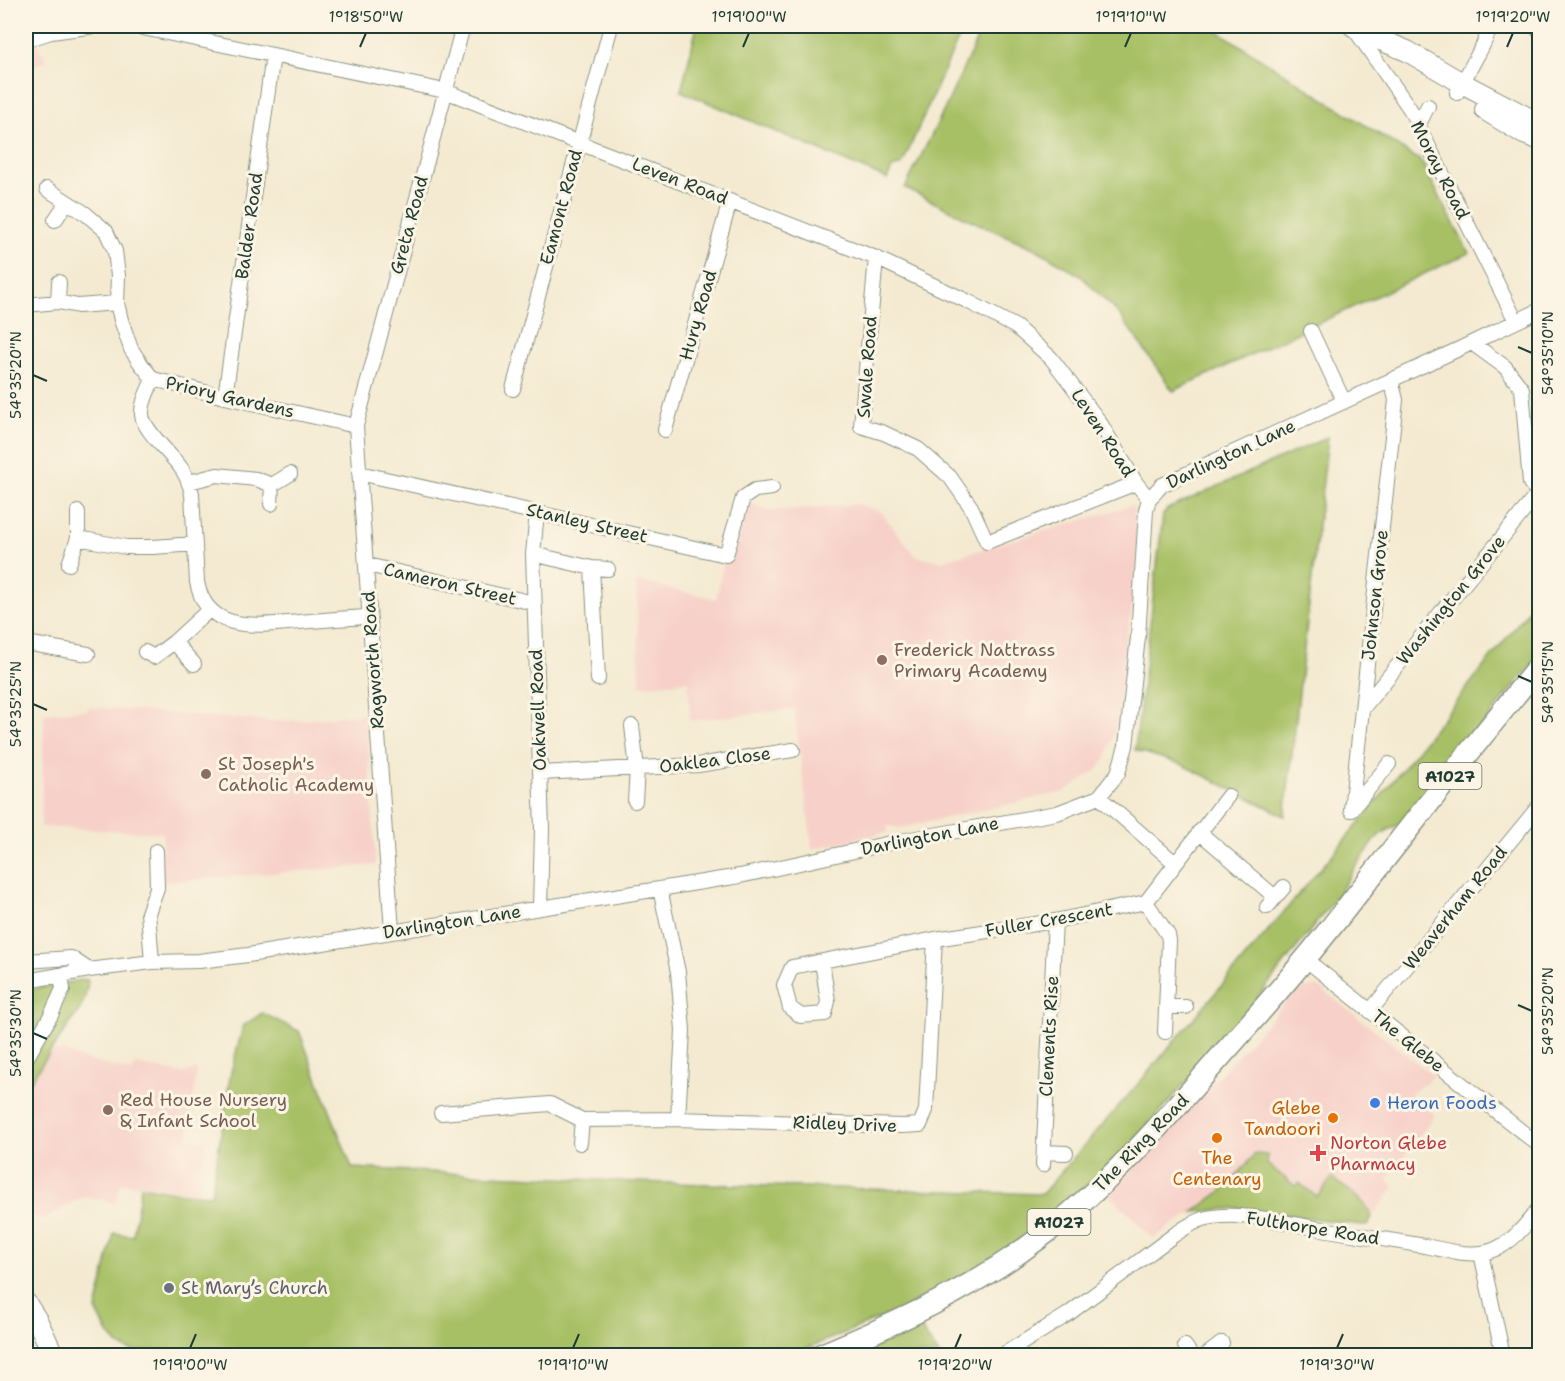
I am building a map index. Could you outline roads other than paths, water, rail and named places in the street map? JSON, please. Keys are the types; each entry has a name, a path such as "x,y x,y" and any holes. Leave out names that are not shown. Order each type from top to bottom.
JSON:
{"main road":[{"name":"A1027","path":"1305,959 1539,665"},
{"name":"The Ring Road","path":"818,1356 921,1311 978,1279 1037,1240 1072,1212 1110,1178 1157,1130 1305,959"}],"street":[{"path":"26,40 51,32 95,26"},
{"name":"Leven Road","path":"119,26 138,27 445,91 876,258 1016,327 1051,358 1099,421 1149,499"},
{"name":"Greta Road","path":"356,426 463,26"},
{"name":"Eamont Road","path":"513,389 611,26"},
{"path":"1353,26 1407,51 1524,134 1539,140"},
{"name":"Moray Road","path":"1353,26 1410,109 1516,321"},
{"path":"1460,88 1491,26"},
{"path":"1533,26 1539,30"},
{"name":"Balder Road","path":"225,397 273,55"},
{"path":"1460,88 1539,124"},
{"path":"1418,126 1428,106"},
{"name":"Priory Gardens","path":"47,189 86,214 106,231 115,251 118,276 117,303 131,350 153,379 356,426"},
{"name":"Hury Road","path":"665,430 730,201"},
{"path":"55,220 67,202"},
{"name":"Swale Road","path":"876,258 861,426 884,433 918,449 950,477 971,507 987,542 1137,483"},
{"path":"58,302 59,282"},
{"path":"36,304 58,302 78,306 117,303"},
{"name":"Darlington Lane","path":"26,981 152,962 199,961 248,955 740,876 895,842 1058,813 1099,796 1118,773 1126,746 1138,637 1146,510 1149,499 1162,485 1539,310"},
{"path":"1311,331 1344,402"},
{"path":"1472,343 1505,367 1522,389 1530,483 1539,492"},
{"path":"153,379 143,405 142,416 148,428 181,468 189,482 192,494 200,594 209,610 227,620 250,625 368,617"},
{"name":"Johnson Grove","path":"1389,764 1351,810 1396,400 1391,380"},
{"name":"Ragworth Road","path":"356,426 392,931"},
{"name":"Stanley Street","path":"359,473 726,555 743,498 755,490 773,488"},
{"path":"272,485 290,474"},
{"path":"189,482 217,475 256,479 272,485"},
{"path":"271,504 272,485"},
{"name":"Washington Grove","path":"1362,710 1539,492"},
{"path":"69,564 78,538 78,512"},
{"name":"Oakwell Road","path":"537,512 533,554 542,829 540,908"},
{"path":"78,538 126,547 195,544"},
{"path":"533,554 608,569"},
{"name":"Cameron Street","path":"367,565 534,603"},
{"path":"592,567 598,679"},
{"path":"145,652 154,657 209,610"},
{"path":"174,642 194,664"},
{"path":"26,643 88,654"},
{"name":"Oaklea Close","path":"632,726 637,769 635,801"},
{"name":"Oaklea Close","path":"540,772 698,765 793,750"},
{"path":"1099,796 1175,863"},
{"path":"1165,1032 1169,940 1146,902 1228,796"},
{"name":"Weaverham Road","path":"1370,1011 1539,805"},
{"path":"1199,832 1275,897"},
{"path":"152,962 148,913 157,888 156,850"},
{"path":"660,889 678,972 682,1018 678,1119"},
{"name":"Fuller Crescent","path":"822,962 934,939 1055,921 1146,902"},
{"name":"Clements Rise","path":"1055,921 1044,1158 1066,1153"},
{"name":"Ridley Drive","path":"441,1113 550,1104 582,1120 678,1119 920,1125 926,1110 934,939"},
{"path":"26,961 71,958 89,970"},
{"name":"The Glebe","path":"1305,959 1539,1146"},
{"path":"26,1059 63,989 61,975"},
{"path":"1167,1007 1186,1007"},
{"path":"580,1143 582,1120"},
{"name":"Fulthorpe Road","path":"1001,1356 1067,1315 1174,1235 1203,1220 1229,1216 1272,1220 1466,1253 1481,1253 1503,1246 1528,1222 1539,1207"},
{"path":"1481,1253 1503,1356"},
{"path":"26,1303 54,1356"},
{"path":"1205,1356 1222,1343"}],"place":[{"name":"Frederick Nattrass Primary Academy","path":"882,660"},
{"name":"St Joseph's Catholic Academy","path":"206,774"},
{"name":"Heron Foods","path":"1375,1103"},
{"name":"Red House Nursery & Infant School","path":"108,1110"},
{"name":"Glebe Tandoori","path":"1333,1118"},
{"name":"The Centenary","path":"1217,1138"},
{"name":"Norton Glebe Pharmacy","path":"1318,1153"},
{"name":"St Mary’s Church","path":"169,1288"}]}
